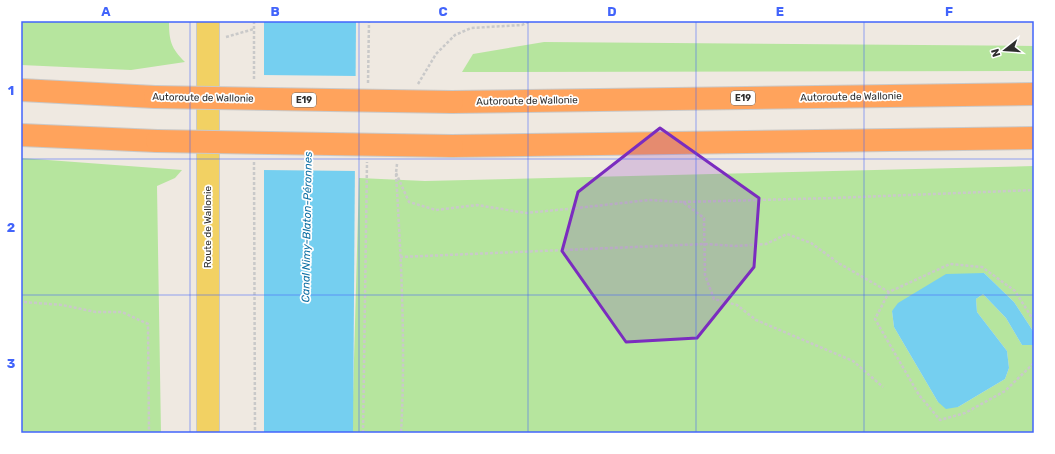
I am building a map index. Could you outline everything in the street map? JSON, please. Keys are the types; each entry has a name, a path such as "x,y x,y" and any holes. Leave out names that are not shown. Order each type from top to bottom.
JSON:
{"highway":[{"name":"Autoroute de Wallonie","path":"21,90 155,97 452,102 1034,94"},
{"path":"21,135 157,142 452,146 1034,138"}],"main road":[{"name":"Route de Wallonie","path":"208,31 208,433"}],"path":[{"path":"254,21 254,84"},
{"path":"368,90 369,21"},
{"path":"417,86 436,54 455,35 471,28 522,25 530,21"},
{"path":"208,31 254,29"},
{"path":"363,433 367,154"},
{"path":"254,156 255,433"},
{"path":"398,159 396,173 402,324 401,433"},
{"path":"396,173 409,202 436,210 477,205 526,213 649,200 683,202 1034,190"},
{"path":"683,202 704,218 705,276 714,299 737,305 756,320 853,361 883,387"},
{"path":"400,257 705,244 735,246 766,244 788,234 811,243 840,264 889,292"},
{"path":"1034,321 1016,291 982,267 950,264 889,292 875,319 919,395 940,420 965,413 1005,391 1034,363"},
{"path":"24,302 62,305 96,312 122,312 148,324 149,433"}],"highlighted area":[{"path":"660,128 759,198 754,267 697,338 626,342 562,251 578,192"}],"green space":[{"path":"21,21 169,21 170,39 174,48 185,62 131,70 21,65"},
{"path":"544,42 1034,46 1034,71 462,72 473,54"},
{"path":"21,158 182,170 175,178 157,186 161,433 21,433"},
{"path":"1034,166 1034,433 352,433 359,178 425,181","holes":["984,273 1014,302 1033,331 1022,345 1006,318 983,294 976,299 977,312 1007,351 1009,368 1005,379 958,407 938,402 894,327 892,311"]}],"water":[{"name":"Canal Nimy-Blaton-Péronnes","path":"264,21 356,21 353,433 264,433"},
{"path":"984,273 1014,302 1033,331 1033,345 1022,345 1006,318 983,294 976,299 977,312 1007,351 1009,368 1005,379 958,407 946,409 938,402 894,327 892,311 898,303 946,274"}],"pier":[{"path":"262,75 357,76 356,171 262,170"}]}
